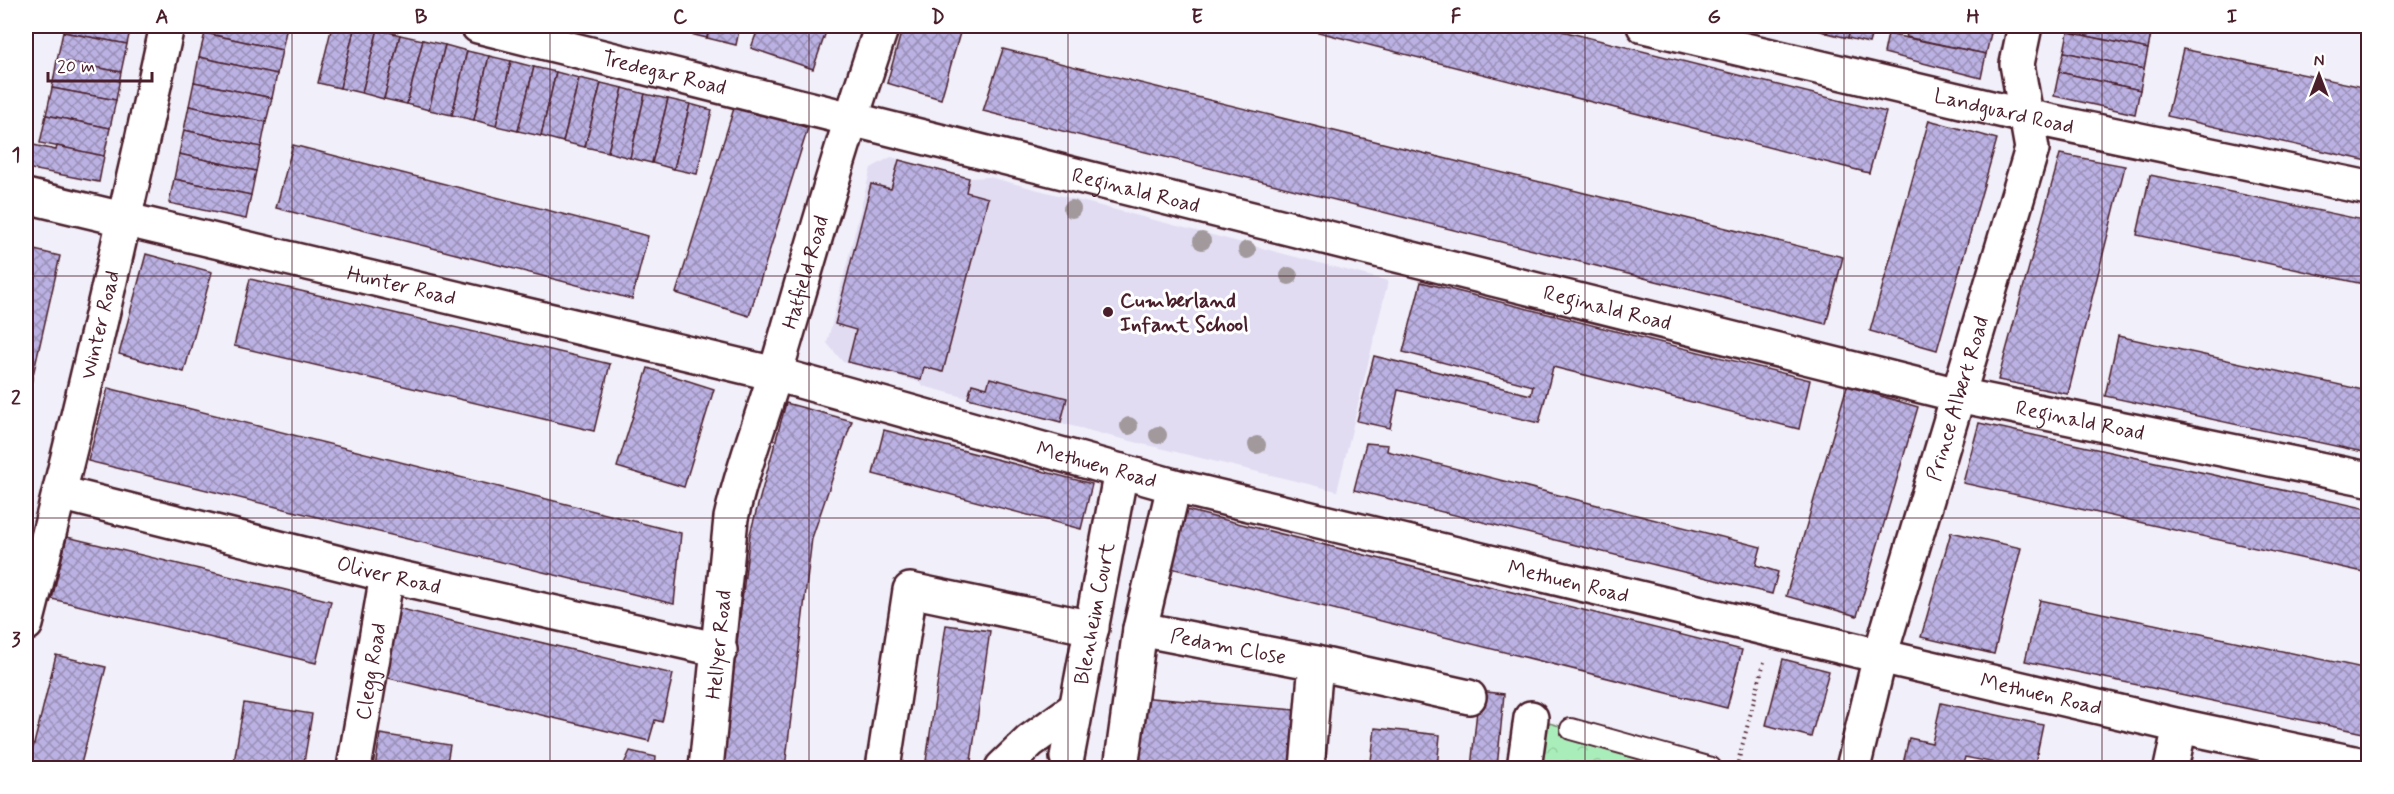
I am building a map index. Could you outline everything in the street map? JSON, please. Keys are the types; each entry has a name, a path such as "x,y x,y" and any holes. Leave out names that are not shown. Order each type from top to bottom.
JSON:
{"street":[{"name":"Winter Road","path":"26,624 60,493 125,219 167,26"},
{"name":"Tredegar Road","path":"478,26 850,119"},
{"name":"Hatfield Road","path":"731,518 738,485 775,374 850,119 882,26"},
{"name":"Landguard Road","path":"1644,26 2025,116 2368,188"},
{"name":"Prince Albert Road","path":"1853,768 1880,656 2032,148 2018,64 2025,26"},
{"name":"Reginald Road","path":"850,119 1958,395 2368,479"},
{"name":"Hunter Road","path":"26,196 775,374"},
{"name":"Methuen Road","path":"775,374 1174,486 1772,631 2180,726 2368,765"},
{"name":"Blenheim Court","path":"1067,757 1121,471"},
{"name":"Pedam Close","path":"1121,768 1140,629 1174,486"},
{"name":"Oliver Road","path":"60,493 387,574 720,650"},
{"name":"Hellyer Road","path":"706,768 720,650 731,518"},
{"name":"Clegg Road","path":"354,768 387,574"},
{"path":"883,768 910,590 1092,628"},
{"name":"Pedam Close","path":"1140,629 1316,663 1469,696"},
{"name":"Pedam Close","path":"1307,768 1316,663"},
{"path":"1002,768 1030,741 1076,708"},
{"path":"1524,768 1531,718"},
{"path":"2171,768 2180,726"}],"lane":[{"path":"1571,729 1711,768"}],"path":[{"path":"1737,768 1772,631"}],"shaded area":[{"name":"Cumberland Infant School","path":"891,157 971,178 989,177 1388,281 1337,491 1106,435 843,362 827,343 871,168"}],"green space":[{"path":"1531,718 1711,768 1524,768"}],"building":[{"path":"64,26 131,26 127,44 63,32"},
{"path":"206,26 287,26 282,50 205,33"},
{"path":"332,26 355,26 340,88 318,83"},
{"path":"355,26 378,29 362,93 340,88"},
{"path":"654,26 679,26 678,31"},
{"path":"679,26 710,26 707,38 678,31"},
{"path":"710,26 740,26 736,45 707,38"},
{"path":"759,26 828,26 813,69 751,48"},
{"path":"903,26 962,26 941,99 887,83"},
{"path":"1295,26 1542,26 1886,112 1869,173"},
{"path":"1806,26 1829,26 1827,33"},
{"path":"1829,26 1851,26 1848,38 1827,33"},
{"path":"1851,26 1874,26 1869,43 1848,38"},
{"path":"1909,26 1952,26 1991,33 1986,54 1906,37"},
{"path":"1952,26 1992,26 1991,33"},
{"path":"2069,26 2137,26 2152,29 2148,49 2068,32"},
{"path":"378,29 400,35 384,99 362,93"},
{"path":"63,32 127,44 121,72 57,60"},
{"path":"2068,32 2148,49 2144,69 2064,52"},
{"path":"205,33 282,50 277,74 199,57"},
{"path":"1888,34 1986,54 1981,78 1884,53"},
{"path":"400,35 423,40 407,104 384,99"},
{"path":"423,40 445,45 429,110 407,104"},
{"path":"445,45 467,51 452,115 429,110"},
{"path":"1003,49 1843,257 1826,324 983,111"},
{"path":"2183,49 2368,88 2368,161 2167,116"},
{"path":"467,51 489,56 474,120 452,115"},
{"path":"2064,52 2144,69 2140,90 2059,72"},
{"path":"489,56 511,61 496,126 474,120"},
{"path":"199,57 277,74 272,98 194,82"},
{"path":"57,60 121,72 116,100 52,88"},
{"path":"511,61 534,67 518,131 496,126"},
{"path":"534,67 556,72 541,136 518,131"},
{"path":"556,72 579,78 563,142 541,136"},
{"path":"2059,72 2140,90 2135,114 2054,96"},
{"path":"579,78 601,83 585,147 563,142"},
{"path":"194,82 272,98 266,122 189,106"},
{"path":"601,83 623,88 608,152 585,147"},
{"path":"52,88 116,100 110,128 46,115"},
{"path":"623,88 645,94 630,158 608,152"},
{"path":"645,94 668,99 652,163 630,158"},
{"path":"668,99 690,104 674,169 652,163"},
{"path":"690,104 712,110 697,174 674,169"},
{"path":"735,105 808,128 749,316 676,293"},
{"path":"189,106 266,122 261,147 184,130"},
{"path":"46,115 110,128 104,156 40,143"},
{"path":"1929,120 1997,139 1937,350 1870,331"},
{"path":"184,130 261,147 256,171 179,154"},
{"path":"29,144 56,150 57,146 104,156 99,182 26,168"},
{"path":"293,145 648,236 632,299 276,208"},
{"path":"179,154 256,171 251,195 174,179"},
{"path":"2060,154 2125,166 2068,394 1998,380"},
{"path":"899,160 969,178 966,192 988,198 943,372 924,367 921,380 848,362 856,330 835,324 871,184 891,189"},
{"path":"2150,175 2368,221 2368,285 2137,235"},
{"path":"174,179 251,195 246,219 169,203"},
{"path":"26,248 60,256 26,406 26,279 28,268 26,267"},
{"path":"146,254 212,272 184,372 119,354"},
{"path":"250,279 610,364 594,431 234,346"},
{"path":"1421,282 1810,380 1799,429 1553,367 1539,423 1398,390 1390,428 1357,421 1374,356 1531,395 1533,386 1403,352"},
{"path":"2118,336 2368,391 2368,453 2105,396"},
{"path":"648,368 714,389 684,487 617,467"},
{"path":"990,378 1067,398 1061,422 968,398 972,384 987,388"},
{"path":"1847,386 1918,407 1857,616 1786,596"},
{"path":"108,388 681,533 674,604 88,461"},
{"path":"786,403 852,421 812,538 785,768 722,768 750,534"},
{"path":"1979,423 2368,509 2368,573 1963,483"},
{"path":"884,430 1092,484 1081,529 873,474"},
{"path":"1366,443 1388,445 1387,451 1761,547 1756,565 1778,572 1772,594 1354,490"},
{"path":"1186,510 1742,650 1727,708 1171,568"},
{"path":"1951,532 2021,548 1994,654 1921,637"},
{"path":"67,537 331,601 316,663 52,599"},
{"path":"2040,600 2368,669 2368,734 2025,661"},
{"path":"397,608 673,674 662,722 655,720 649,741 380,676"},
{"path":"946,625 990,631 970,768 925,768"},
{"path":"56,655 106,667 80,768 28,768"},
{"path":"1783,659 1829,671 1811,737 1766,725"},
{"path":"1479,691 1504,694 1497,768 1471,768"},
{"path":"1139,697 1295,710 1290,768 1133,768"},
{"path":"244,703 312,714 303,768 233,768"},
{"path":"1941,703 2043,725 2034,768 2020,768 1965,757 1962,768 1902,768 1909,738 1932,743"},
{"path":"1375,728 1440,735 1437,768 1357,768 1358,760 1371,761"},
{"path":"380,734 450,745 446,768 375,768"},
{"path":"630,751 656,757 655,768 622,768"}],"place":[{"name":"Cumberland Infant School","path":"1108,312"}]}
